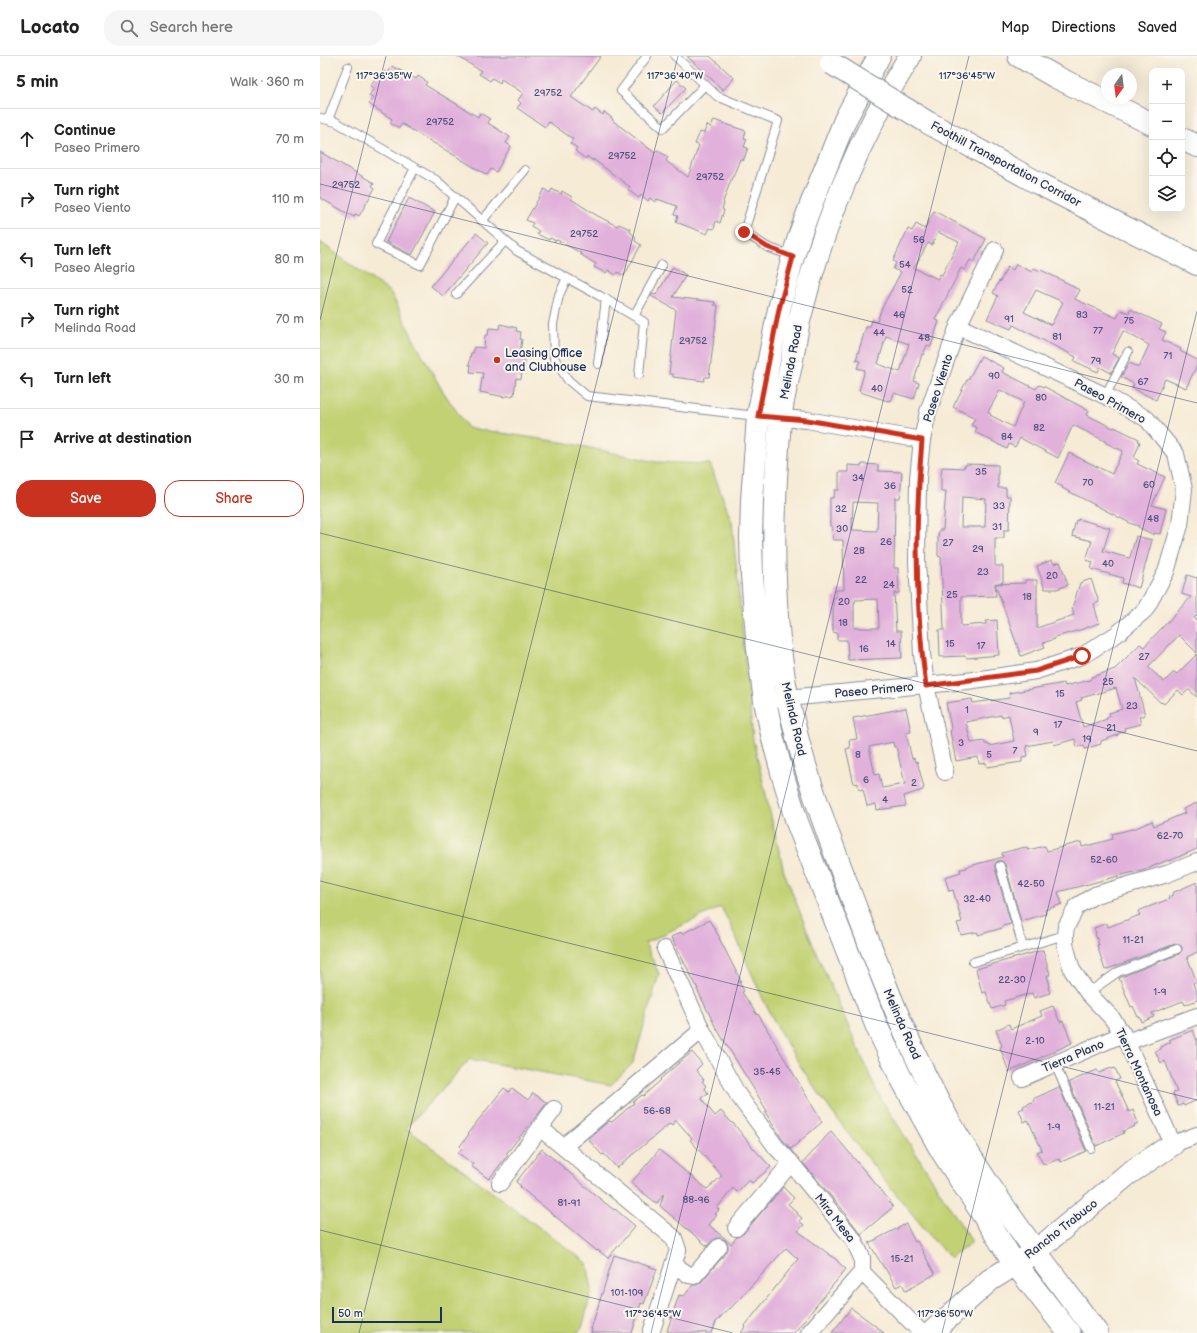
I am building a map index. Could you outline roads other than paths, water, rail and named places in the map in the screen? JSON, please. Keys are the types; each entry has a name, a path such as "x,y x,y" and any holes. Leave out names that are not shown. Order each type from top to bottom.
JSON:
{"main road":[{"name":"Melinda Road","path":"879,56 845,120 812,202 793,257 779,309 758,416 751,538 752,575 758,649 765,701 773,739 797,822 877,1027 900,1076 941,1150 1015,1264 1069,1333"},
{"name":"Melinda Road","path":"910,56 889,89 844,183 821,246 800,319 780,418 774,509 775,568 779,637 788,698 804,764 820,813 889,996 916,1057 949,1121 966,1149 1035,1252 1097,1333"},
{"path":"1019,56 1054,76 1149,123"},
{"name":"Foothill Transportation Corridor","path":"825,60 927,122 1038,183 1197,264"},
{"path":"1184,140 1197,146"},
{"name":"Rancho Trabuco","path":"931,1333 990,1280 1035,1252 1128,1174 1173,1144"}],"street":[{"name":"Paseo Viento","path":"945,772 926,686 922,654 917,561 918,478 922,440 928,412 958,326 995,250"},
{"name":"Paseo Primero","path":"765,701 926,686 1036,671 1082,656 1117,634 1145,610 1166,572 1180,525 1184,489 1176,454 1146,419 1105,396 958,326"},
{"path":"758,416 807,420 922,440"},
{"name":"Tierra Montanosa","path":"1173,1144 1125,1038 1111,1017 1088,993 1072,970 1065,944 1066,927 1077,906 1095,895 1167,874 1197,862"},
{"name":"Mira Mesa","path":"665,949 702,1030 738,1095 776,1147 791,1163 854,1240 862,1258 862,1272"},
{"name":"Tierra Plano","path":"1022,1078 1125,1038 1197,1016"},
{"path":"563,1147 702,1030"},
{"path":"500,1184 554,1109"},
{"path":"540,1128 674,1238 678,1250 651,1333"},
{"name":"Rancho Trabuco","path":"1173,1144 1197,1135"},
{"path":"736,1228 791,1163"},
{"path":"673,1264 689,1275 694,1276 719,1247"},
{"path":"809,1333 862,1272 922,1333"}],"lane":[{"path":"647,56 621,90 663,128 705,85"},
{"path":"676,56 717,96 778,121 744,232 767,247 793,257"},
{"path":"328,120 348,67"},
{"path":"320,118 336,122 436,180 517,251 644,322 638,375"},
{"path":"414,168 376,244 420,265 455,197"},
{"path":"482,221 525,170"},
{"path":"456,294 505,241"},
{"path":"634,316 662,265"},
{"path":"567,278 559,295 553,324 554,358 568,380 587,396 758,416"},
{"path":"598,364 606,300"},
{"path":"1105,396 1128,352"},
{"path":"1000,866 1023,947"},
{"path":"973,962 1066,935"},
{"path":"1088,993 1118,972 1177,949"},
{"path":"1055,1064 1092,1148"}],"place":[{"name":"Leasing Office and Clubhouse","path":"497,360"}]}
